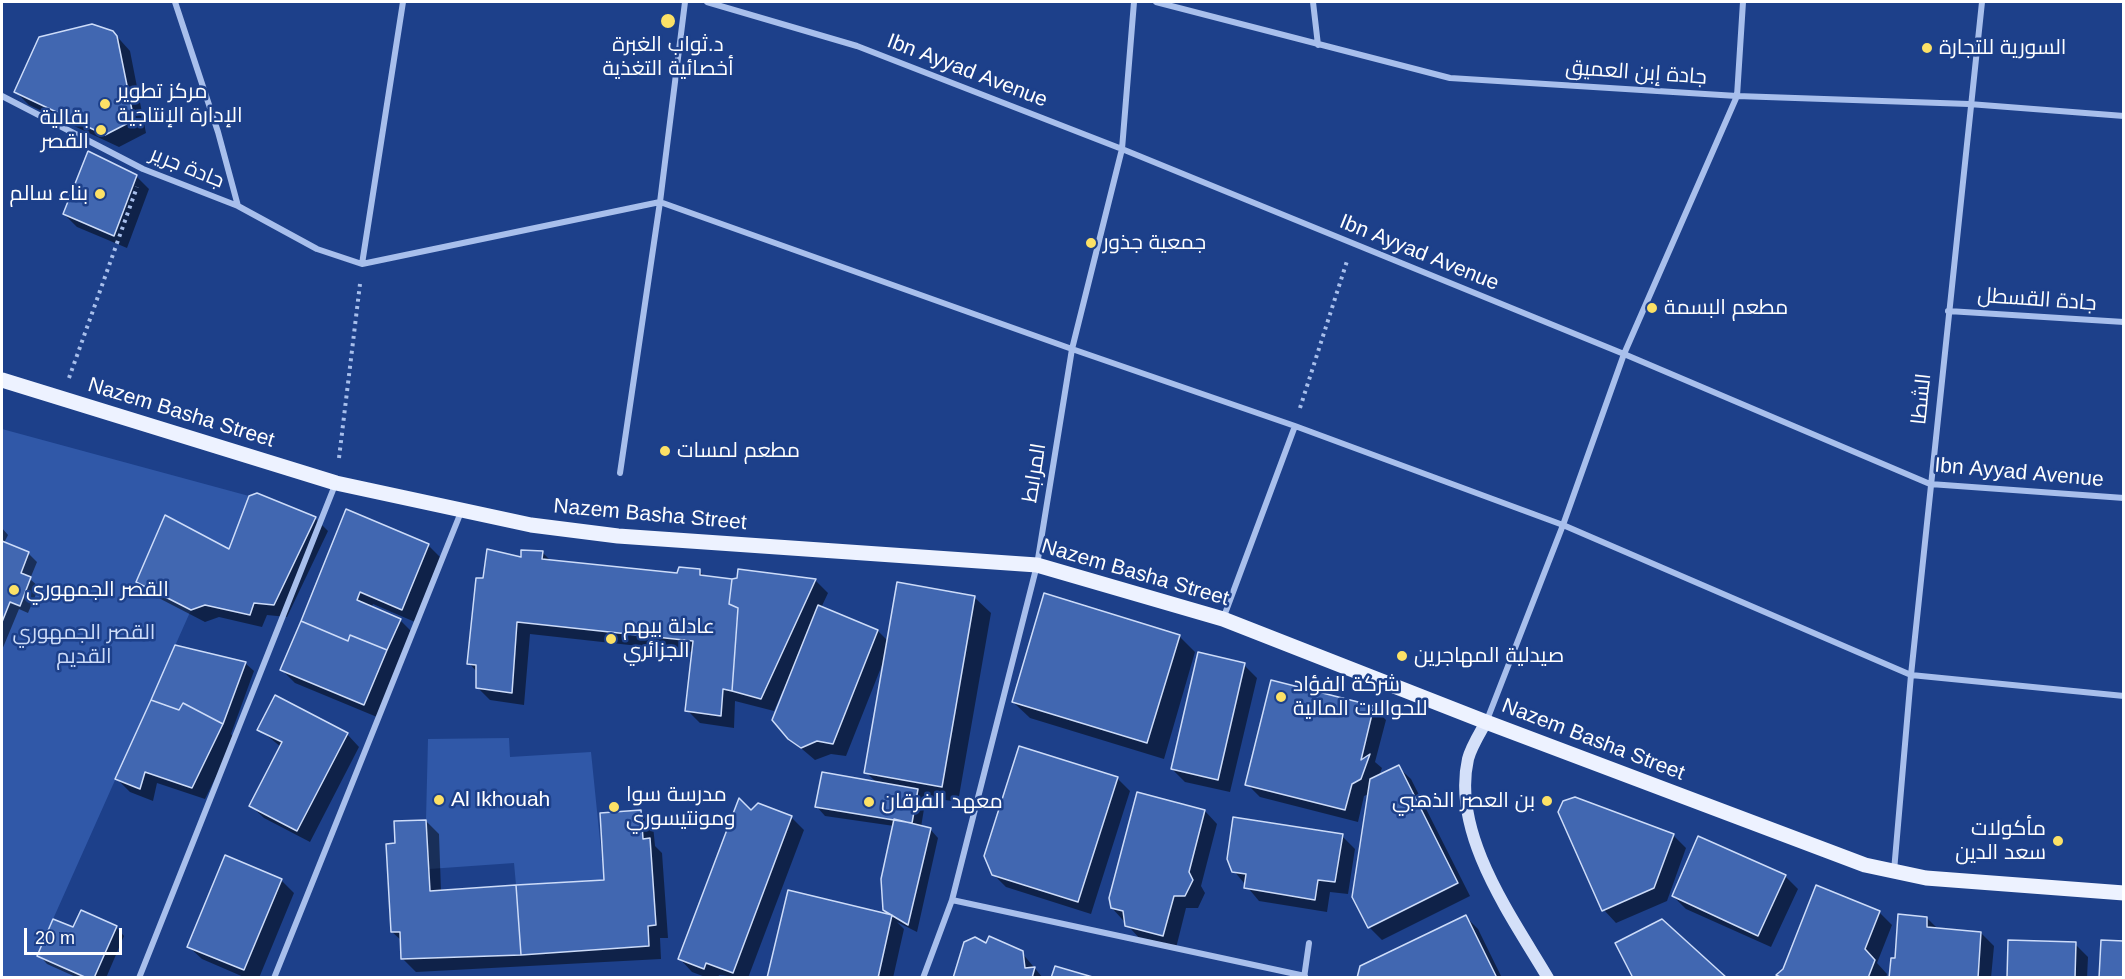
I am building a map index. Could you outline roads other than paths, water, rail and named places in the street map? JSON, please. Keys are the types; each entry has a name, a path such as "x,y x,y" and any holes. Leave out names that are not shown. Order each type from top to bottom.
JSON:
{"main road":[{"name":"Nazem Basha Street","path":"2,380 336,483 461,512 618,536 1037,565 1223,619 1837,855 1894,872 1947,880 2124,893"},
{"path":"1486,722 1468,758 1467,785 1474,838 1494,889 1548,978"}],"street":[{"path":"175,2 218,132 238,206"},
{"path":"403,2 362,264 660,202 1295,426 1563,525 1911,675 2124,696"},
{"path":"620,473 660,202 685,2"},
{"name":"Ibn Ayyad Avenue","path":"706,2 857,46 1122,149 1624,354 1930,484 2124,498"},
{"name":"المرابط","path":"923,978 952,900 1037,565 1072,349 1122,149 1134,2"},
{"name":"جادة إبن العميق","path":"1156,2 1450,78 1737,96 1969,104 2124,116"},
{"path":"1313,2 1318,45"},
{"path":"1486,722 1563,525 1624,354 1737,96 1743,2"},
{"name":"الشطا","path":"1894,872 1930,484 1969,104 1982,2"},
{"name":"جادة جرير","path":"2,96 143,169 238,206 317,249 362,264"},
{"name":"جادة القسطل","path":"1948,311 2124,322"},
{"path":"1223,619 1295,426"},
{"path":"139,978 336,483"},
{"path":"274,978 461,512"},
{"path":"952,900 1305,977 1309,943"}],"place":[{"name":"د.ثواب الغبرة أخصائية التغذية","path":"668,21"},
{"name":"السورية للتجارة","path":"1927,48"},
{"name":"مركز تطوير الإدارة الإنتاجية","path":"105,104"},
{"name":"بقالية القصر","path":"101,130"},
{"name":"بناء سالم","path":"100,194"},
{"name":"جمعية جذور","path":"1091,243"},
{"name":"مطعم البسمة","path":"1652,308"},
{"name":"مطعم لمسات","path":"665,451"},
{"name":"القصر الجمهوري","path":"14,590"},
{"name":"عادلة بيهم الجزائري","path":"611,639"},
{"name":"صيدلية المهاجرين","path":"1402,656"},
{"name":"شركة الفؤاد للحوالات المالية","path":"1281,697"},
{"name":"Al Ikhouah","path":"439,800"},
{"name":"بن العصر الذهبي","path":"1547,801"},
{"name":"معهد الفرقان","path":"869,802"},
{"name":"مدرسة سوا ومونتيسوري","path":"614,807"},
{"name":"مأكولات سعد الدين","path":"2058,841"}],"park label":[{"name":"القصر الجمهوري القديم","path":"84,645"}]}
